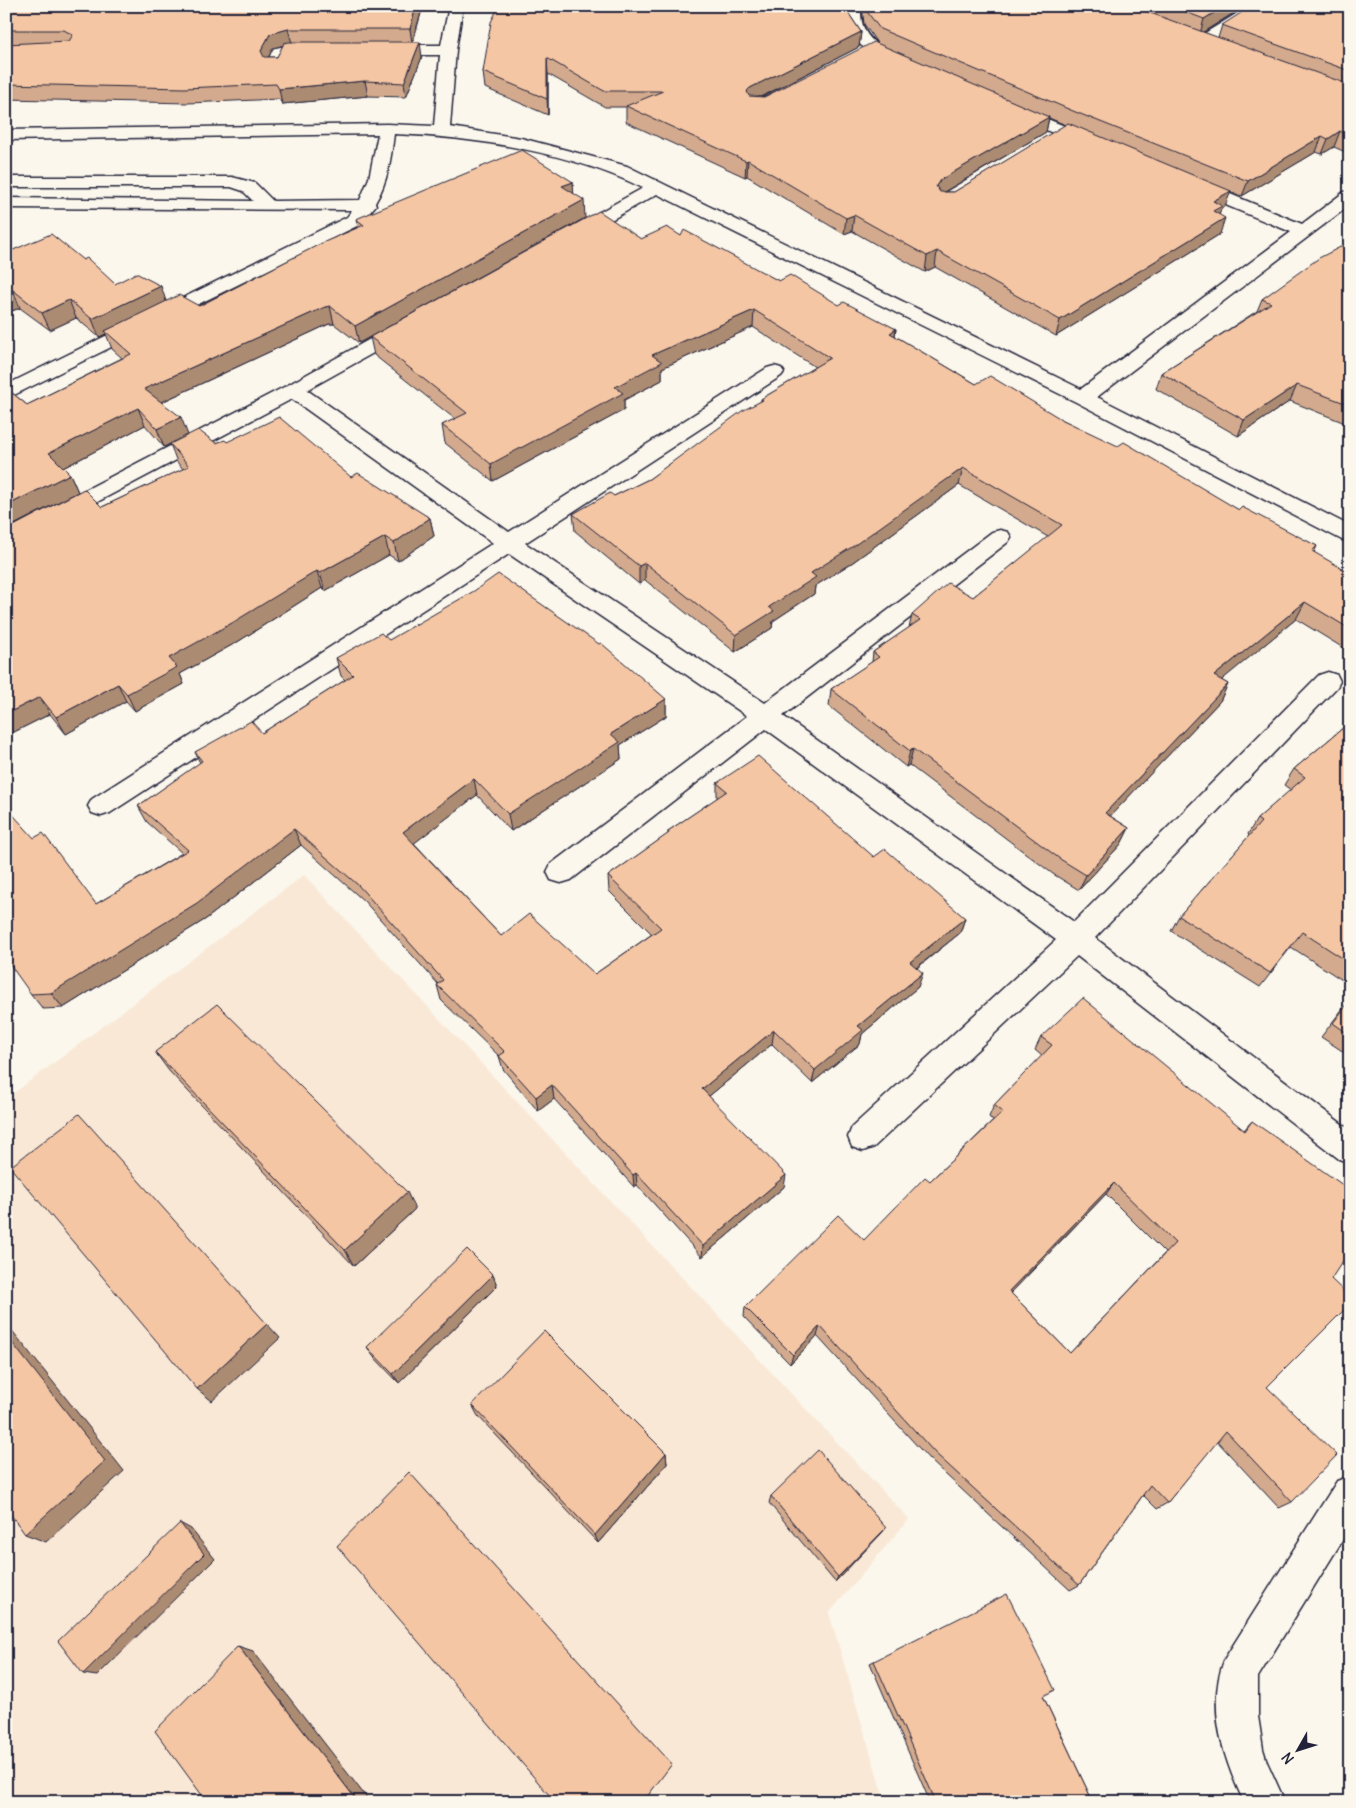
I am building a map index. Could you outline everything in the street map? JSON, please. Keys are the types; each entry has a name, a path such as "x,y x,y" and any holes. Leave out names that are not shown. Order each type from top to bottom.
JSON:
{"street":[{"path":"442,131 448,50 456,6"},
{"path":"854,6 852,15 856,31 872,49 918,69"},
{"path":"1202,41 1260,6"},
{"path":"1184,35 1220,48"},
{"path":"856,58 872,49"},
{"path":"371,50 448,50"},
{"path":"1000,104 1108,150"},
{"path":"6,394 353,221 367,205 378,180 387,129"},
{"path":"6,135 387,129 442,131 521,144 621,170 1083,398 1350,535"},
{"path":"1046,142 1063,132"},
{"path":"1180,179 1305,231"},
{"path":"6,182 232,182 249,187 268,206"},
{"path":"562,240 657,187"},
{"path":"1083,398 1350,196"},
{"path":"6,203 268,206 367,205"},
{"path":"6,541 293,390 423,318"},
{"path":"101,806 774,372"},
{"path":"293,390 509,543 765,716 1076,938 1350,1149"},
{"path":"562,872 1000,537"},
{"path":"863,1137 1076,938 1328,681"},
{"path":"1265,1802 1246,1761 1239,1729 1237,1694 1239,1672 1350,1494"}],"shaded area":[{"path":"304,875 909,1519 829,1613 885,1802 6,1802 6,1099"}],"building":[{"path":"6,6 416,6 410,29 288,29 270,34 261,51 264,57 277,57 284,43 289,42 420,42 404,83 365,81 279,89 276,84 184,88 6,84 6,44 69,41 73,35 64,30 6,30"},
{"path":"499,6 847,6 847,11 861,32 750,88 747,91 749,96 764,97 874,42 1049,117 940,180 936,186 940,192 954,192 1068,123 1231,191 1213,201 1222,206 1213,211 1225,218 1060,320 937,251 927,256 854,215 846,218 748,160 746,161 626,106 663,91 604,91 547,58 547,99 483,72 491,22"},
{"path":"865,6 1131,6 1350,85 1350,136 1340,131 1328,139 1322,136 1248,181 1073,111 880,29 865,9"},
{"path":"1170,6 1225,6 1204,19"},
{"path":"1252,6 1350,6 1350,71 1222,25"},
{"path":"522,150 573,182 562,186 584,200 355,326 330,306 325,307 144,389 181,417 157,429 138,408 49,453 70,474 6,506 6,388 27,405 131,354 105,331 179,295 199,306 322,243 364,225 356,219"},
{"path":"599,211 641,239 667,227 681,236 684,230 779,281 790,275 839,305 844,302 896,329 890,333 976,384 990,376 1061,419 1118,446 1124,442 1239,510 1242,507 1317,546 1312,551 1350,573 1350,629 1305,602 1214,676 1228,684 1105,813 1129,828 1086,875 1060,859 913,749 910,751 831,689 879,657 873,652 920,620 912,615 948,583 973,597 1062,525 963,468 855,545 811,573 816,577 769,607 774,611 736,635 645,563 639,566 573,514 610,493 614,496 649,479 742,411 830,358 754,310 652,355 662,362 615,387 623,393 491,464 442,425 467,413 370,337"},
{"path":"51,234 83,260 87,258 115,284 136,273 161,286 92,319 69,300 42,313 13,290 6,292 6,253"},
{"path":"1350,242 1350,405 1297,385 1244,420 1161,373 1271,303 1262,299 1319,258"},
{"path":"279,417 351,477 358,473 430,518 394,543 385,537 320,573 317,571 232,623 169,658 177,667 127,694 118,684 56,717 40,697 6,714 6,530 84,489 102,507 189,466 170,444 198,430 216,443 225,440 227,442"},
{"path":"498,574 599,644 601,643 666,699 611,734 620,742 508,814 474,779 403,832 501,936 529,914 595,974 661,928 608,876 669,833 668,831 727,791 717,783 758,756 874,857 885,849 965,918 910,962 923,973 858,1026 863,1030 815,1070 774,1030 702,1089 786,1175 703,1246 636,1173 633,1175 552,1085 536,1097 499,1056 505,1052 437,985 443,980 358,885 294,829 197,903 51,993 31,994 6,959 6,807 34,838 43,833 96,904 188,850 138,806 202,761 195,752 251,721 262,733 353,675 336,658 381,633 389,640 474,591"},
{"path":"1350,722 1350,963 1302,932 1270,973 1179,916 1261,822 1257,819 1305,777 1294,769"},
{"path":"1083,998 1245,1131 1252,1121 1350,1190 1350,1250 1331,1279 1350,1297 1350,1304 1267,1387 1337,1455 1292,1502 1226,1431 1167,1503 1150,1485 1079,1585 935,1453 820,1326 793,1355 745,1307 838,1215 864,1240 925,1177 930,1181 1003,1112 994,1105 1052,1045 1041,1037","holes":["1114,1183 1175,1243 1070,1353 1009,1291"]},
{"path":"1350,1001 1350,1035 1333,1023"},
{"path":"217,1004 407,1192 345,1250 155,1052"},
{"path":"79,1114 267,1324 197,1389 10,1167"},
{"path":"467,1249 493,1275 393,1374 367,1347"},
{"path":"544,1331 666,1453 595,1535 472,1405"},
{"path":"6,1335 105,1461 25,1534 6,1508"},
{"path":"818,1450 886,1528 838,1577 771,1496"},
{"path":"409,1472 672,1764 643,1802 555,1802 337,1546"},
{"path":"180,1523 204,1554 83,1674 58,1641"},
{"path":"1007,1594 1055,1690 1043,1696 1093,1802 936,1802 874,1661"},
{"path":"238,1646 358,1802 207,1802 155,1731"}]}
